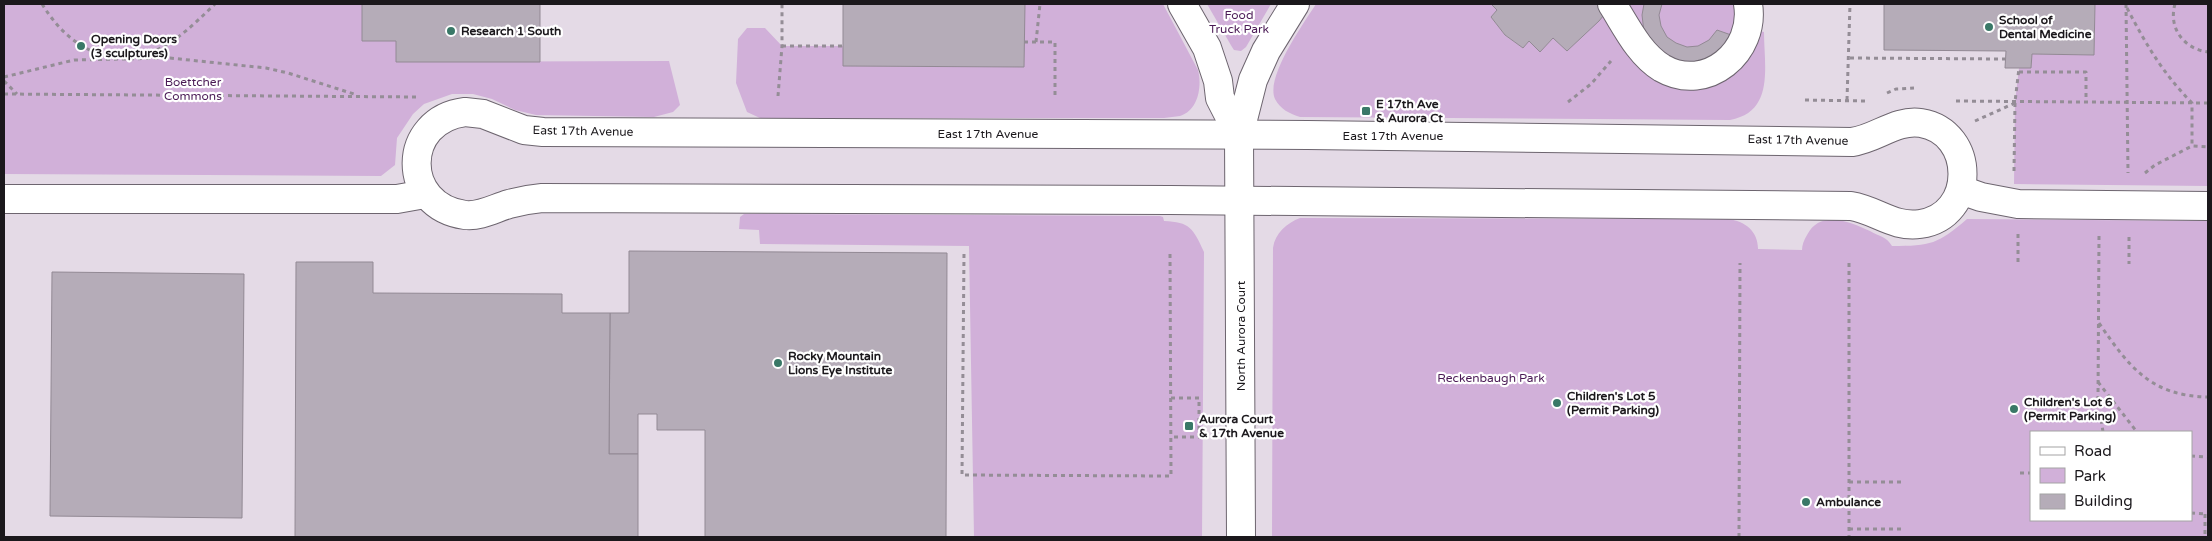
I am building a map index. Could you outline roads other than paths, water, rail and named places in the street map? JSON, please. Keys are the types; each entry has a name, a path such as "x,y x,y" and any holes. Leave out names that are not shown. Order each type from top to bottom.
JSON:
{"street":[{"name":"North Aurora Court","path":"1182,4 1207,48 1218,81 1220,98 1239,135"},
{"name":"North Aurora Court","path":"1241,537 1239,135 1253,80 1266,51 1295,4"},
{"path":"1612,4 1646,56 1664,69 1684,75 1706,74 1726,64 1741,47 1749,25 1748,4"},
{"name":"East 17th Avenue","path":"426,194 416,165 422,139 440,120 456,113 465,112 483,114 519,129 543,132 1239,135 1852,142 1873,137 1890,128 1910,122 1929,125 1946,135 1954,143 1962,161 1964,180 1961,190"},
{"path":"4,199 367,200 397,199 426,194 445,210 466,215 482,213 506,205 542,198 1852,206 1869,210 1891,222 1910,225 1921,224 1940,217 1953,205 1961,190 1996,201 2018,204 2208,206"}],"place":[{"name":"School of Dental Medicine","path":"1989,27"},
{"name":"Research 1 South","path":"451,31"},
{"name":"Opening Doors (3 sculptures)","path":"81,46"},
{"name":"E 17th Ave & Aurora Ct","path":"1366,111"},
{"name":"Rocky Mountain Lions Eye Institute","path":"778,363"},
{"name":"Children's Lot 5 (Permit Parking)","path":"1557,403"},
{"name":"Children's Lot 6 (Permit Parking)","path":"2014,409"},
{"name":"Aurora Court & 17th Avenue","path":"1189,426"},
{"name":"Ambulance","path":"1806,502"}],"park label":[{"name":"Food Truck Park","path":"1239,22"},
{"name":"Boettcher Commons","path":"193,89"},
{"name":"Reckenbaugh Park","path":"1491,378"}]}
